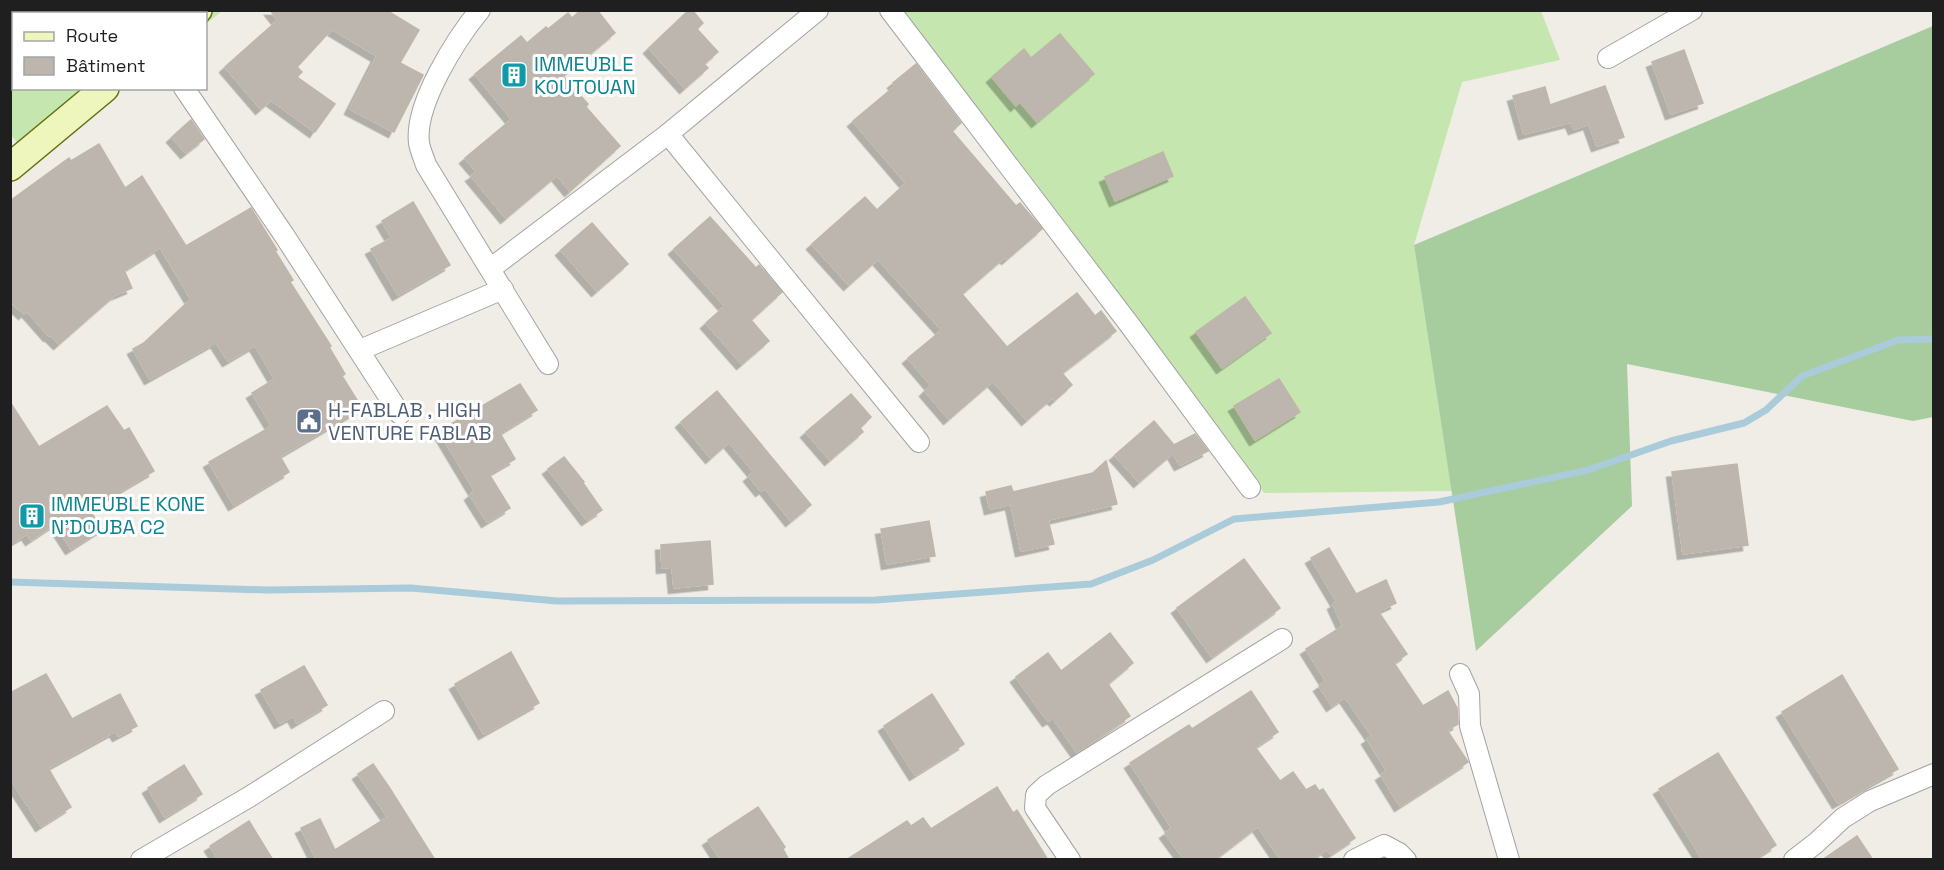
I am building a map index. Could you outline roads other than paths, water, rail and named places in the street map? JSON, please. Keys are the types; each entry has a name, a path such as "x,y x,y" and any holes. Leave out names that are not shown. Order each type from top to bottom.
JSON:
{"street":[{"path":"480,10 448,57 433,87 422,113 419,142 426,165 548,364"},
{"path":"490,269 668,134 818,10"},
{"path":"890,10 1129,324 1250,488"},
{"path":"1608,58 1692,10"},
{"path":"10,167 103,90"},
{"path":"185,90 360,350 400,414"},
{"path":"668,134 919,442"},
{"path":"360,350 503,289"},
{"path":"1070,860 1035,808 1036,795 1047,785 1282,639"},
{"path":"1460,674 1469,694 1470,726 1509,860"},
{"path":"141,860 249,797 384,711"},
{"path":"1794,860 1843,818 1870,801 1934,774"},
{"path":"1354,860 1384,846 1399,853 1406,860"}],"waterway":[{"path":"10,582 268,590 411,588 557,601 876,600 1091,584 1153,560 1234,519 1439,502 1588,470 1671,441 1744,423 1766,410 1802,376 1898,340 1934,339"}],"place":[{"name":"IMMEUBLE KOUTOUAN","path":"514,75"},
{"name":"H-FABLAB , HIGH VENTURE FABLAB","path":"309,421"},
{"name":"IMMEUBLE KONE N'DOUBA C2","path":"32,516"}]}
